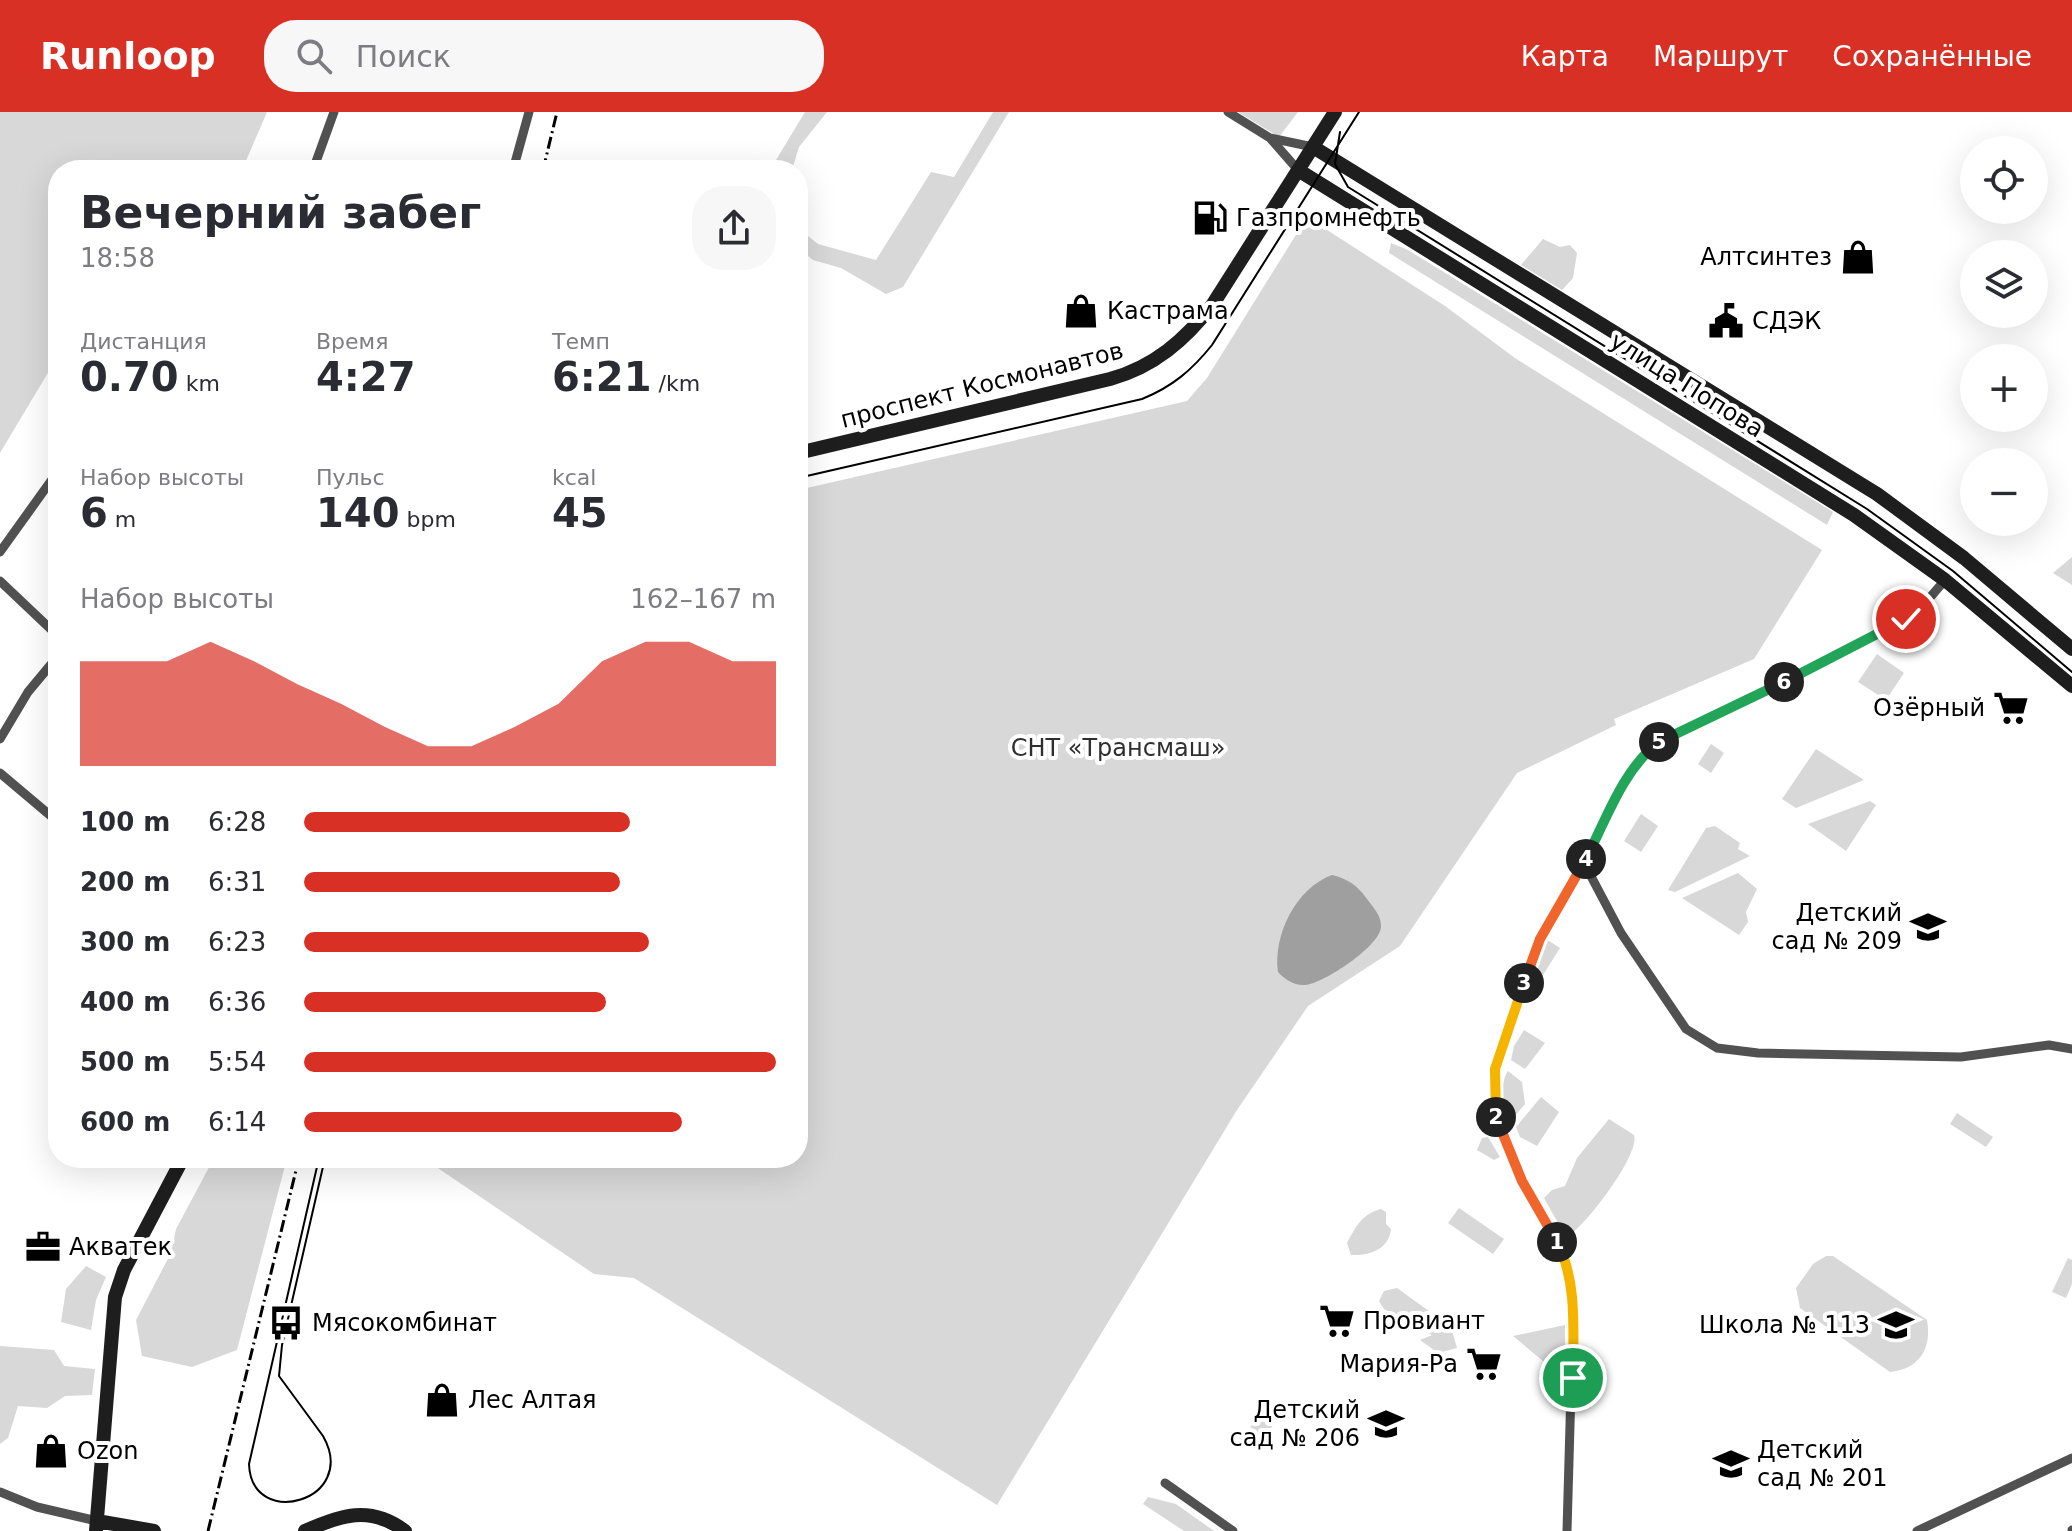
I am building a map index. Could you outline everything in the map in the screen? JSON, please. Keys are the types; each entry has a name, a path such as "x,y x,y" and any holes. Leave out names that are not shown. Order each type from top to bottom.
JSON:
{"main road":[{"name":"проспект Космонавтов","path":"808,451 1110,379 1157,359 1189,333 1213,304 1335,112"},
{"name":"улица Попова","path":"1313,147 1877,494 1964,558 2072,649"},
{"name":"улица Попова","path":"1298,170 1854,515 1945,580 2072,686"},
{"path":"1555,329 1570,305"},
{"path":"154,1531 97,1526 115,1297 124,1270 178,1168"},
{"path":"305,1531 352,1513 383,1518 405,1531"}],"street":[{"path":"317,160 334,112"},
{"path":"516,160 529,112"},
{"name":"улица Попова","path":"1228,112 1270,138 1298,170"},
{"name":"улица Попова","path":"1270,138 1313,147"},
{"path":"0,552 48,485"},
{"path":"1567,1531 1573,1319 1567,1261 1503,1142 1495,1113 1495,1069 1540,939 1632,771 1657,743 1906,619 1921,608 1945,580"},
{"path":"0,581 48,627"},
{"path":"0,739 28,692 48,668"},
{"path":"0,773 48,814"},
{"path":"1584,863 1621,933 1686,1029 1717,1048 1758,1053 1961,1057 2049,1045 2072,1049"},
{"path":"1917,1531 2072,1458"},
{"path":"1165,1483 1233,1531"},
{"path":"0,1492 97,1526"}],"green space":[{"path":"0,112 267,112 246,160 48,160 48,373 0,453"},
{"path":"805,112 827,112 799,147 795,160 776,160"},
{"path":"993,112 1009,112 903,287 886,294 841,268 808,256 808,236 818,244 876,260 931,172 954,177"},
{"path":"1238,112 1298,112 1279,137"},
{"name":"СНТ «Трансмаш»","path":"1307,217 1445,306 1515,358 1822,550 1754,659 1614,719 1616,725 1517,773 1400,946 1308,1006 1237,1110 997,1505 634,1278 594,1274 438,1168 808,1168 808,488 1187,401 1207,378"},
{"path":"1543,239 1560,247 1570,245 1577,253 1573,278 1562,290 1521,265"},
{"path":"1391,243 1408,250 1833,512 1827,525 1389,253"},
{"path":"2072,557 2072,585 2053,573"},
{"path":"1877,654 1904,673 1886,700 1858,682"},
{"path":"1711,744 1724,753 1711,773 1698,764"},
{"path":"1816,749 1864,780 1796,808 1782,799"},
{"path":"1870,801 1876,805 1846,851 1808,824"},
{"path":"1641,814 1658,826 1641,852 1624,841"},
{"path":"1715,826 1740,843 1738,849 1750,856 1675,892 1668,890 1706,828"},
{"path":"1738,873 1757,889 1746,912 1748,922 1739,935 1682,898"},
{"path":"1546,939 1560,948 1543,975 1534,969"},
{"path":"1524,1030 1545,1043 1525,1069 1511,1060 1514,1046"},
{"path":"1508,1071 1522,1082 1525,1104 1514,1117 1505,1112 1503,1086"},
{"path":"1541,1097 1559,1112 1537,1146 1520,1137 1516,1127"},
{"path":"1957,1113 1993,1137 1986,1147 1950,1124"},
{"path":"1609,1119 1634,1135 1634,1144 1609,1190 1585,1220 1566,1237 1544,1198 1552,1190 1565,1186 1577,1158"},
{"path":"1488,1137 1500,1157 1494,1160 1477,1150 1482,1138"},
{"path":"209,1168 284,1168 237,1350 192,1367 142,1356 136,1320 171,1253 176,1229"},
{"path":"1459,1208 1504,1239 1493,1254 1448,1223"},
{"path":"1381,1209 1386,1212 1386,1224 1391,1229 1387,1242 1377,1250 1351,1255 1347,1243 1357,1226 1364,1217"},
{"path":"1826,1256 1833,1256 1927,1320 1928,1340 1916,1362 1890,1372 1800,1308 1796,1288 1813,1264"},
{"path":"2068,1258 2072,1260 2072,1284 2066,1298 2052,1292"},
{"path":"86,1266 106,1277 96,1300 91,1330 61,1322 66,1289"},
{"path":"1397,1288 1451,1327 1457,1348 1438,1353 1420,1340 1432,1335 1384,1309 1379,1301 1384,1291"},
{"path":"1565,1325 1566,1380 1513,1336"},
{"path":"0,1346 54,1350 64,1366 95,1369 92,1395 65,1396 47,1408 18,1406 8,1438 0,1444"},
{"path":"1265,1409 1276,1414 1275,1423 1260,1441 1253,1441 1248,1436 1252,1423"},
{"path":"1148,1497 1176,1504 1214,1531 1184,1531 1143,1504"}],"shaded area":[{"path":"1332,875 1352,883 1363,894 1380,918 1379,934 1362,953 1325,978 1305,985 1294,983 1278,972 1277,958 1283,928 1308,890"}],"tram line":[{"path":"808,476 1142,399 1172,383 1212,345 1359,112"},
{"path":"1340,132 1335,164 1348,187 1867,509 1953,571 2072,672"},
{"path":"317,1168 249,1464 254,1485 267,1497 283,1502 301,1500 316,1491 327,1477 331,1459 323,1436 279,1376 282,1345 323,1168"}],"railway":[{"path":"545,160 557,112"},
{"path":"208,1531 297,1168"}],"place":[{"name":"Газпромнефть","path":"1210,218"},
{"name":"Алтсинтез","path":"1858,257"},
{"name":"Кастрама","path":"1081,311"},
{"name":"СДЭК","path":"1726,321"},
{"name":"Озёрный","path":"2011,708"},
{"name":"Детский сад № 209","path":"1928,927"},
{"name":"Акватек","path":"43,1247"},
{"name":"Провиант","path":"1337,1321"},
{"name":"Мясокомбинат","path":"286,1323"},
{"name":"Школа № 113","path":"1896,1325"},
{"name":"Мария-Ра","path":"1484,1364"},
{"name":"Лес Алтая","path":"442,1400"},
{"name":"Детский сад № 206","path":"1386,1424"},
{"name":"Ozon","path":"51,1451"},
{"name":"Детский сад № 201","path":"1731,1464"}],"route":[{"path":"1573,1378 1573,1319 1567,1261 1503,1142 1495,1113 1495,1069 1540,939 1642,756 1679,731 1770,689 1906,619"}]}
